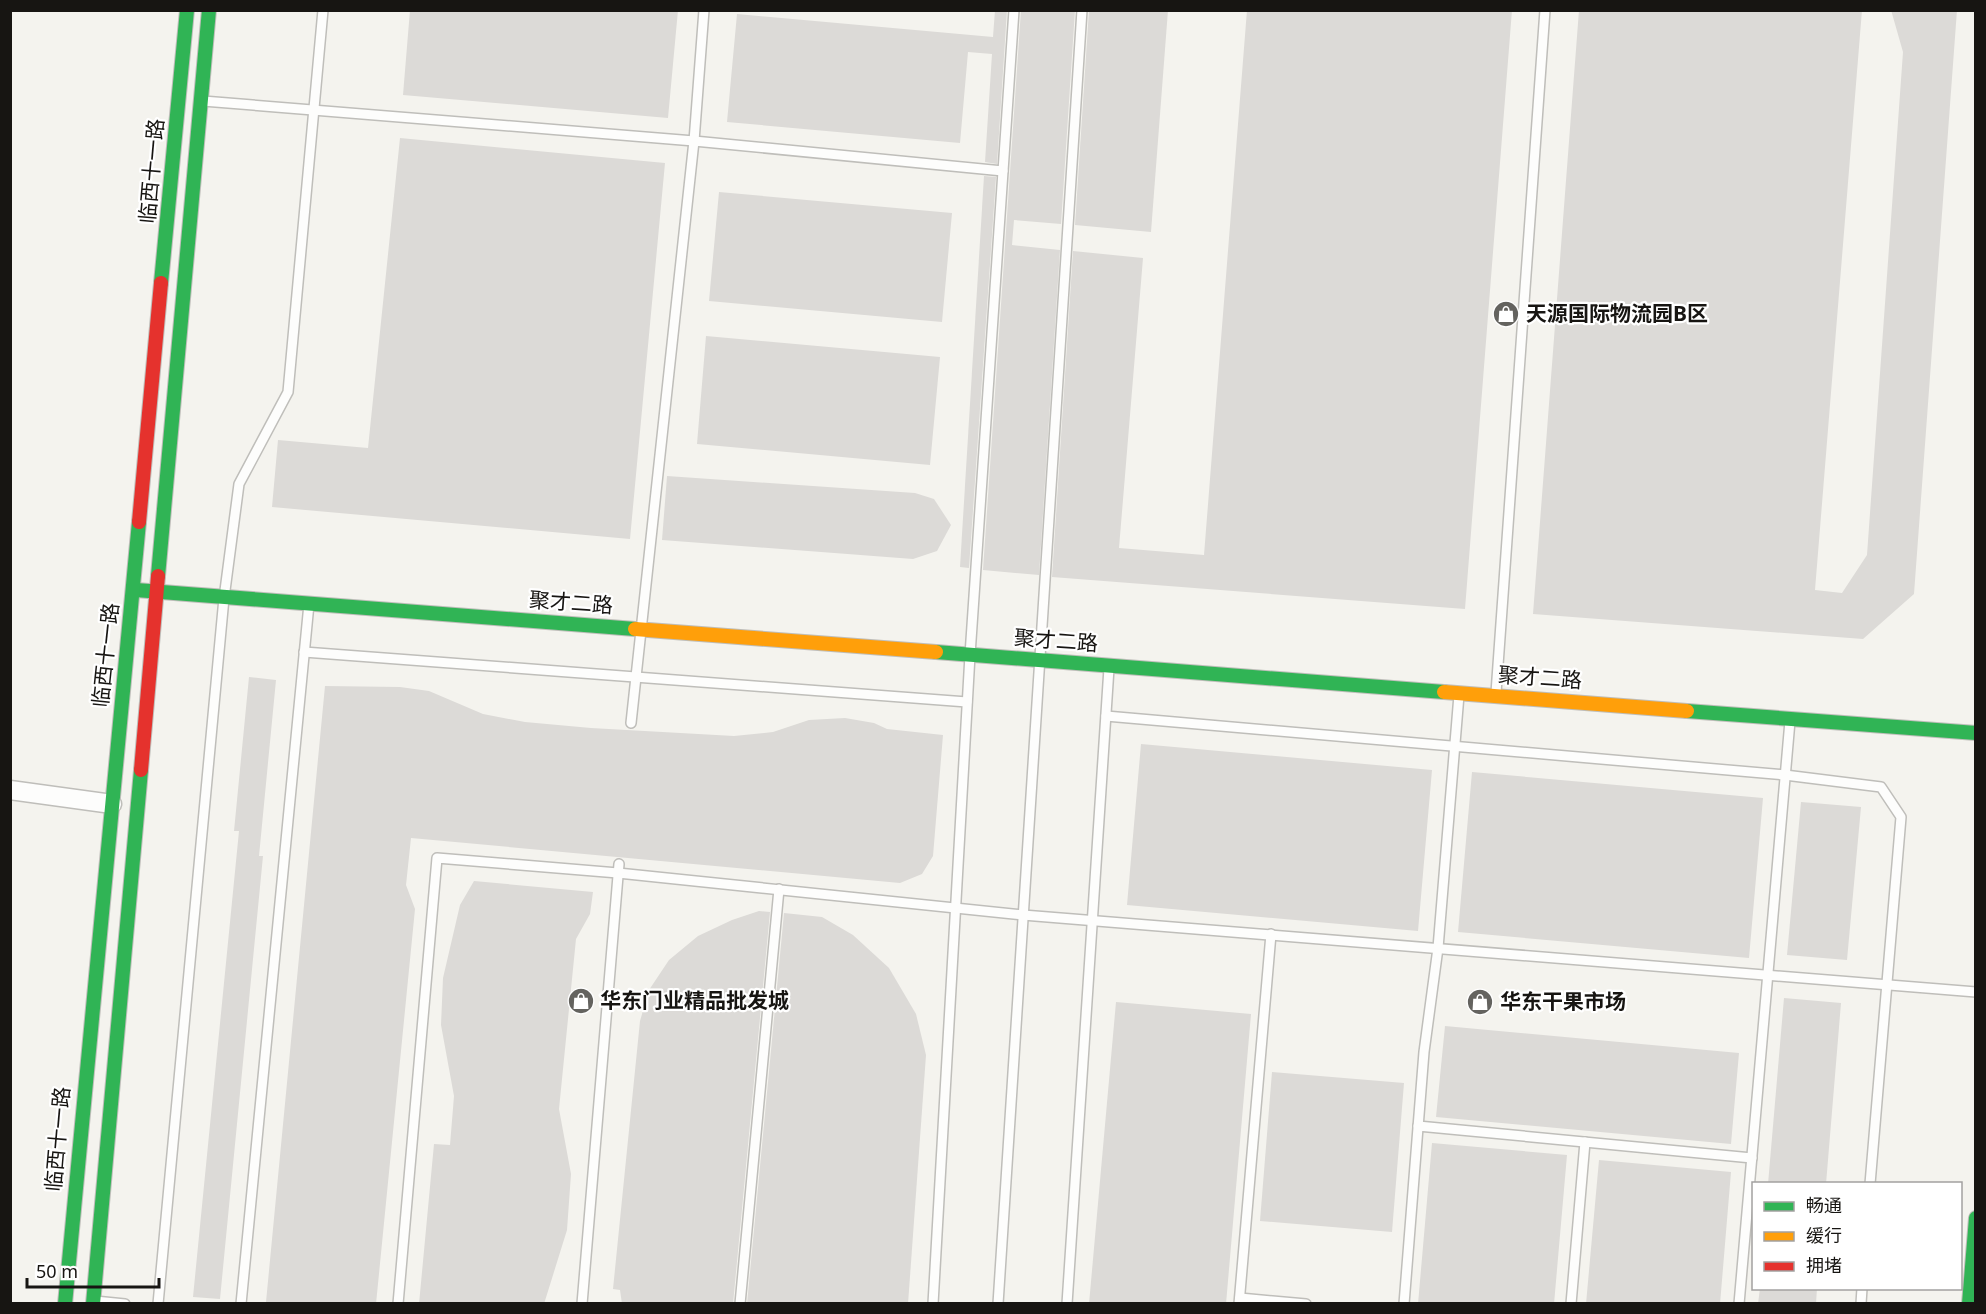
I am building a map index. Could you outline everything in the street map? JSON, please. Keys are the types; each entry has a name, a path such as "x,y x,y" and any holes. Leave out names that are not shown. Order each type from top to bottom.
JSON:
{"main road":[{"name":"临西十一路","path":"65,1304 187,10"},
{"name":"临西十一路","path":"93,1302 209,10"},
{"name":"聚才二路","path":"133,590 1976,733"},
{"path":"1969,1304 1976,1218"}],"street":[{"path":"10,790 112,804"}],"lane":[{"path":"158,1304 224,597 239,484 288,392 323,10"},
{"path":"631,723 639,629 694,141 704,10"},
{"path":"933,1304 967,702 1014,10"},
{"path":"998,1304 1082,10"},
{"path":"1496,696 1545,10"},
{"path":"201,101 694,141 1003,171"},
{"path":"241,1304 309,604"},
{"path":"304,652 967,702"},
{"path":"1067,1304 1109,666"},
{"path":"1404,1304 1424,1052 1438,948 1459,693"},
{"path":"1106,716 1785,775 1881,787 1901,817 1870,1182"},
{"path":"1739,1304 1790,718"},
{"path":"398,1304 437,858 619,868 779,889 1023,915 1976,992"},
{"path":"582,1304 619,868"},
{"path":"740,1304 779,889"},
{"path":"1271,934 1239,1301 1306,1304"},
{"path":"1418,1126 1752,1158"},
{"path":"1571,1304 1585,1142"},
{"path":"93,1302 125,1304"}],"building":[{"path":"410,10 678,10 668,118 403,95"},
{"path":"995,10 1007,10 997,164 985,162 992,54 968,52 960,143 727,122 737,14 993,37"},
{"path":"1021,10 1075,10 1061,224 1014,220 1012,245 1060,250 1039,575 983,570"},
{"path":"1089,10 1168,10 1151,232 1075,225"},
{"path":"1247,10 1512,10 1465,609 1052,577 1073,251 1143,258 1119,548 1204,555"},
{"path":"1579,10 1862,10 1815,590 1842,593 1867,555 1903,52 1891,10 1957,10 1914,594 1863,639 1533,614"},
{"path":"400,138 665,163 630,539 272,507 278,440 368,448"},
{"path":"984,176 996,177 969,568 960,567"},
{"path":"719,192 952,213 942,322 709,301"},
{"path":"706,336 940,357 930,465 697,444"},
{"path":"667,476 915,493 934,499 951,525 937,551 913,559 662,540"},
{"path":"249,677 276,680 259,856 263,856 220,1299 193,1297 239,831 234,831"},
{"path":"325,686 400,687 429,691 483,714 525,722 591,728 734,736 773,732 809,720 845,718 874,723 887,729 943,735 933,856 922,874 900,883 411,838 406,885 415,909 376,1304 266,1302"},
{"path":"1141,744 1432,770 1418,931 1127,905"},
{"path":"1472,772 1763,798 1749,958 1458,932"},
{"path":"1801,802 1861,807 1847,960 1787,955"},
{"path":"474,881 593,892 590,914 576,939 559,1109 571,1174 567,1230 544,1304 419,1304 434,1144 450,1145 454,1096 441,1025 443,978 460,905"},
{"path":"759,911 770,912 733,1304 622,1304 620,1290 613,1289 640,1021 649,990 669,960 698,936 732,920"},
{"path":"784,913 822,917 853,935 889,968 916,1014 926,1055 908,1304 747,1304"},
{"path":"1784,998 1841,1003 1826,1182 1768,1182"},
{"path":"1116,1002 1251,1014 1226,1304 1089,1304"},
{"path":"1445,1026 1739,1053 1731,1144 1436,1117"},
{"path":"1272,1072 1404,1083 1392,1232 1260,1221"},
{"path":"1432,1143 1567,1155 1554,1304 1418,1304"},
{"path":"1599,1160 1731,1172 1720,1304 1586,1304"},
{"path":"1760,1290 1817,1290 1816,1304 1758,1304"}],"traffic: fast":[{"path":"161,283 187,10"},
{"path":"158,576 209,10"},
{"path":"65,1304 139,522"},
{"path":"136,590 635,629"},
{"path":"936,652 1444,692"},
{"path":"1687,711 1976,733"},
{"path":"93,1304 141,770"},
{"path":"1969,1304 1976,1218"}],"traffic: slow":[{"path":"635,629 936,652"},
{"path":"1444,692 1687,711"}],"traffic: jam":[{"path":"139,522 161,283"},
{"path":"141,770 158,576"}],"place":[{"name":"天源国际物流园B区","path":"1506,314"},
{"name":"华东门业精品批发城","path":"581,1001"},
{"name":"华东干果市场","path":"1480,1002"}]}
